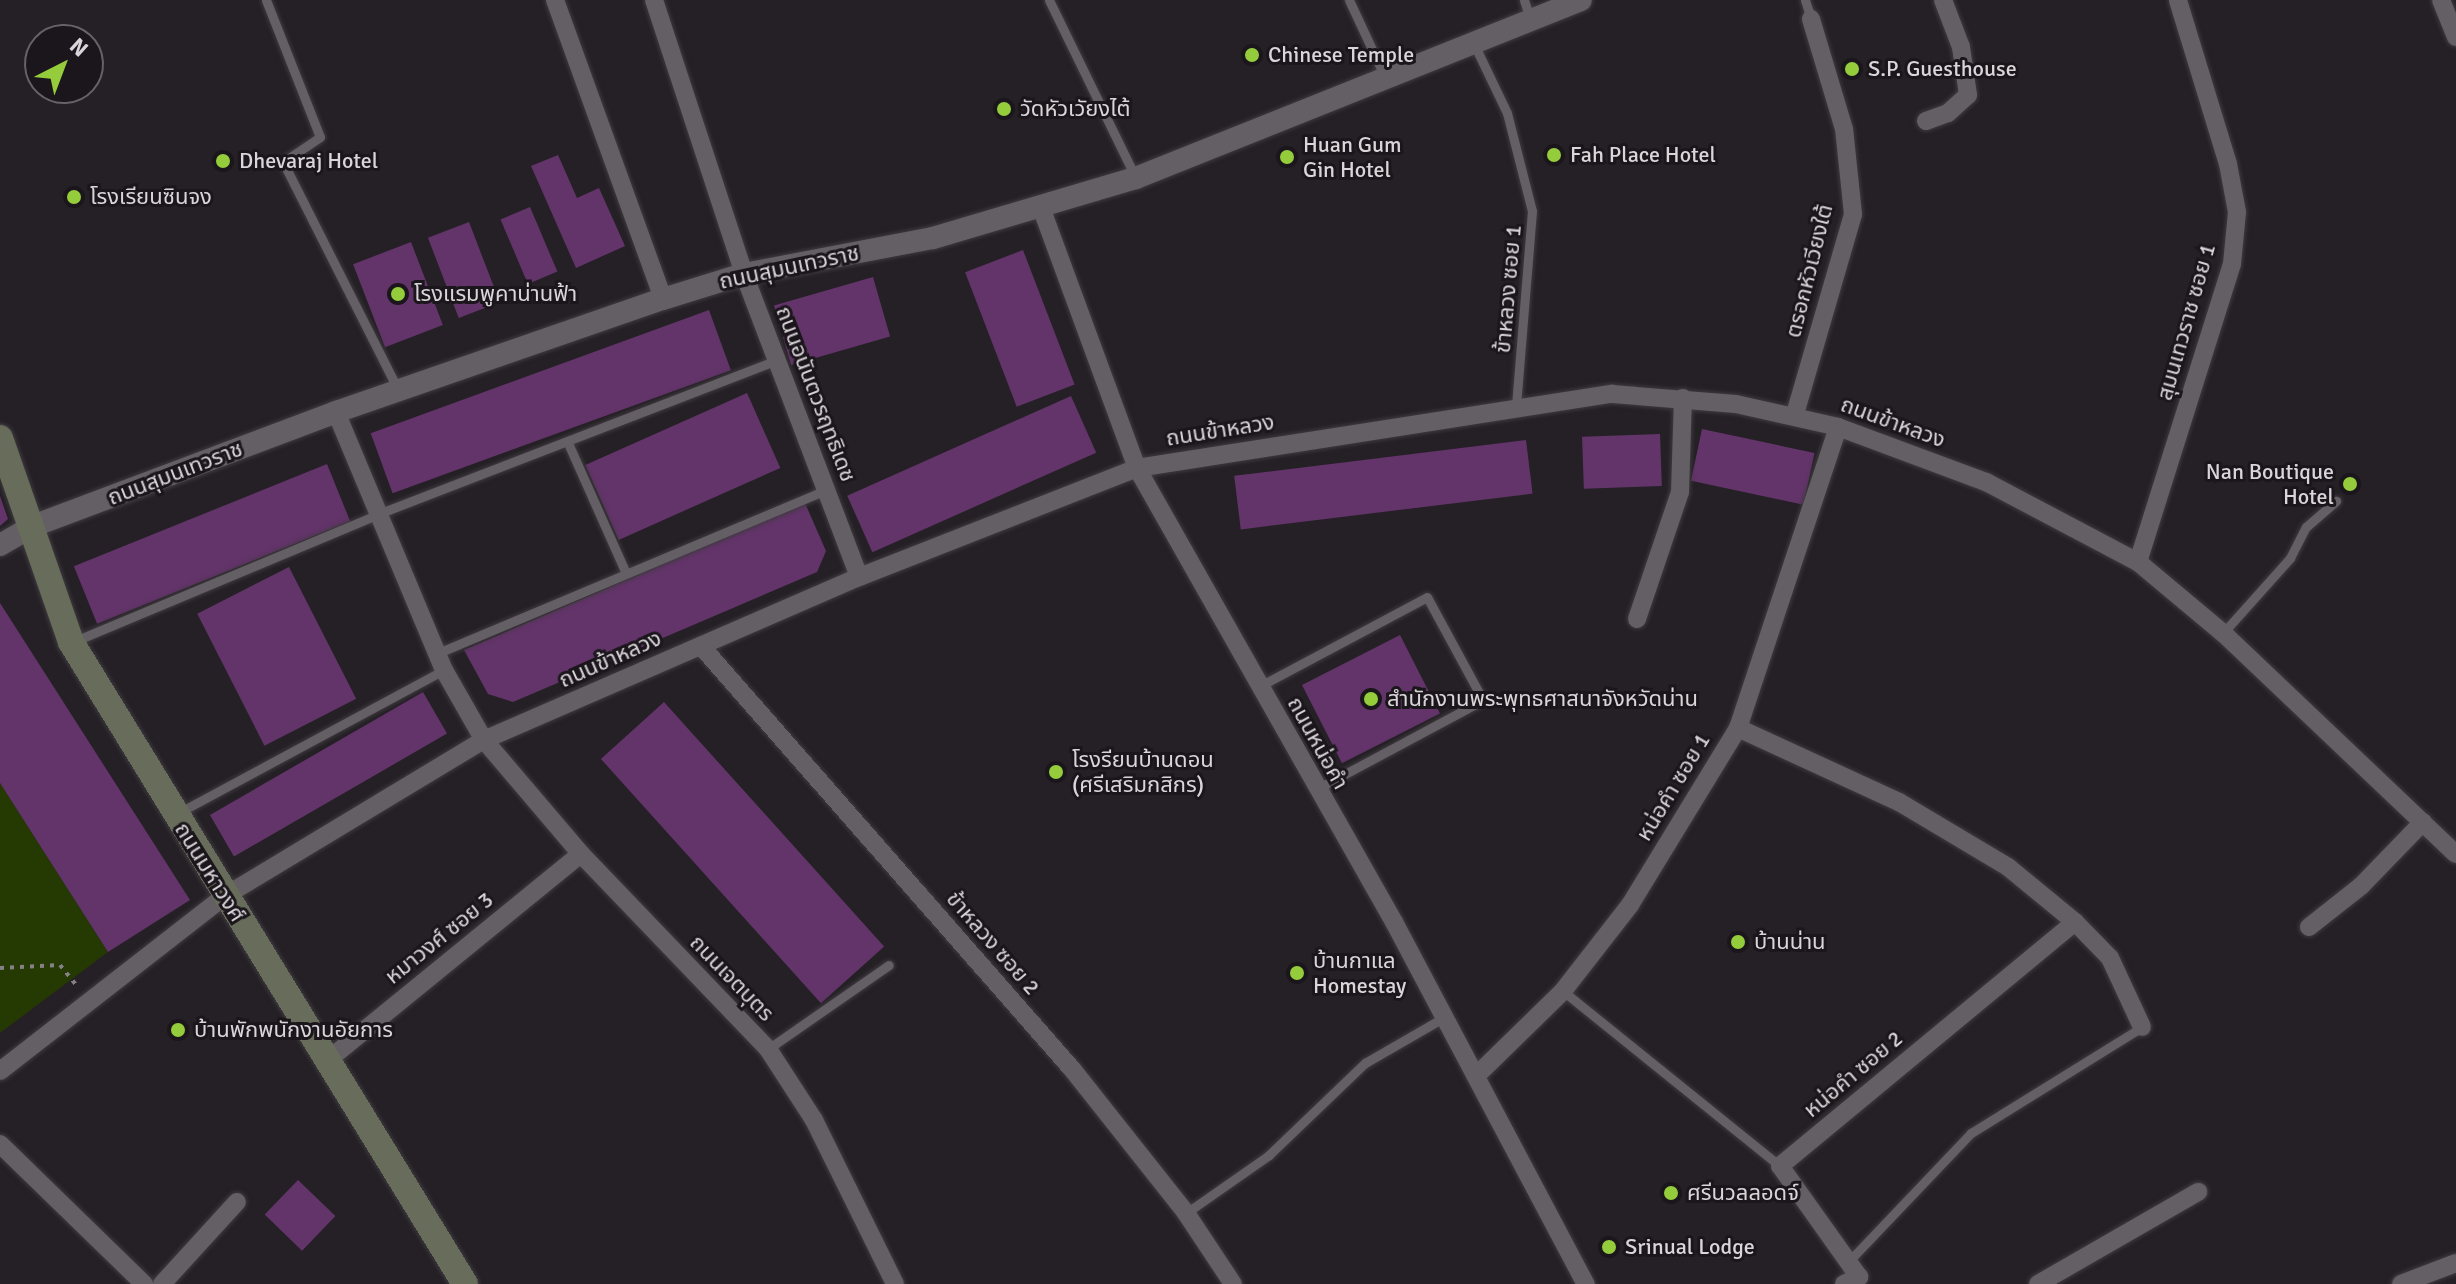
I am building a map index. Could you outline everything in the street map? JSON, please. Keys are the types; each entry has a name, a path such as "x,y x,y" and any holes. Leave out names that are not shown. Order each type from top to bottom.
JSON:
{"main road":[{"name":"ถนนมหาวงศ์","path":"0,438 71,642 174,815 465,1284"}],"street":[{"path":"555,0 663,299"},
{"name":"ถนนอนันตวรฤทธิเดช","path":"654,0 744,274 859,577"},
{"name":"ถนนสุมนเทวราช","path":"0,545 33,526 336,412 663,299 744,274 933,238 1042,210 1136,178 1473,41 1527,9 1581,0"},
{"path":"1926,121 1948,113 1968,95 1961,47 1943,0"},
{"name":"สุมนเทวราช ซอย 1","path":"2138,562 2232,264 2237,212 2228,164 2178,0"},
{"path":"2441,0 2456,37"},
{"name":"ตรอกหัวเวียงใต้","path":"1795,414 1853,214 1844,129 1811,19"},
{"name":"ถนนหน่อคำ","path":"1042,210 1137,468 1316,790 1394,922 1586,1284"},
{"name":"ถนนข้าหลวง","path":"0,1071 225,896 484,740 859,577 1137,468 1612,394 1683,398 1795,414 1838,427 1986,482 2138,562 2223,633 2456,854"},
{"path":"1637,619 1680,492 1683,398"},
{"name":"ถนนเจตบุตร","path":"336,412 441,661 484,740 581,854 768,1049 814,1120 895,1284"},
{"name":"หน่อคำ ซอย 1","path":"1476,1076 1563,991 1630,905 1738,728 1838,427"},
{"name":"ข้าหลวง ซอย 2","path":"701,646 1072,1069 1186,1213 1233,1284"},
{"path":"1738,728 1899,802 2008,867 2075,922 2110,958 2142,1027"},
{"path":"2309,927 2361,886 2423,822"},
{"name":"หมาวงศ์ ซอย 3","path":"328,1060 581,854"},
{"name":"หน่อคำ ซอย 2","path":"1780,1166 2075,922"},
{"path":"0,1144 144,1284"},
{"path":"1780,1166 1850,1260 1859,1277 1844,1284"},
{"path":"2038,1284 2198,1192"},
{"path":"162,1284 237,1202"},
{"path":"2401,1284 2456,1263"}],"lane":[{"path":"266,0 320,137 283,162 398,390"},
{"path":"1049,0 1136,178"},
{"path":"1349,0 1384,75"},
{"name":"ตรอกหัวเวียงใต้","path":"1805,0 1811,19"},
{"name":"ข้าหลวง ซอย 1","path":"1473,41 1507,113 1532,211 1516,407"},
{"path":"71,642 378,514 778,360"},
{"path":"568,443 626,573"},
{"path":"174,815 441,661 626,573 828,489"},
{"path":"2223,633 2290,558 2306,527 2336,501"},
{"path":"1258,687 1427,597 1483,700 1316,790"},
{"path":"768,1049 889,965"},
{"path":"1563,991 1780,1166"},
{"path":"1186,1213 1269,1155 1365,1063 1443,1018"},
{"path":"1850,1260 1971,1133 2142,1027"}],"path":[{"path":"0,956 2,967 60,965 90,1001"}],"green space":[{"path":"0,783 108,952 0,1033"}],"building":[{"path":"558,155 577,198 599,188 625,246 576,268 531,166"},
{"path":"530,207 557,271 528,284 501,220"},
{"path":"469,222 500,302 459,318 428,238"},
{"name":"โรงแรมพูคาน่านฟ้า","path":"411,242 443,325 385,347 353,264"},
{"path":"1023,250 1075,384 1017,407 965,272"},
{"path":"873,277 890,337 791,365 774,305"},
{"path":"709,310 731,370 393,493 371,433"},
{"path":"747,393 780,468 619,540 585,465"},
{"path":"1071,396 1096,453 872,552 847,496"},
{"path":"1702,429 1814,453 1803,505 1691,481"},
{"path":"1660,434 1662,486 1584,489 1582,437"},
{"path":"1526,440 1533,494 1241,529 1234,476"},
{"path":"327,464 350,521 97,624 74,566"},
{"path":"0,496 8,519 0,526"},
{"path":"805,503 826,551 817,572 513,702 488,694 464,650"},
{"path":"289,567 356,699 264,746 197,614"},
{"path":"0,603 190,900 108,952 0,783"},
{"name":"สำนักงานพระพุทธศาสนาจังหวัดน่าน","path":"1400,635 1440,713 1342,763 1302,685"},
{"path":"423,692 447,734 234,857 210,815"},
{"path":"664,702 884,946 821,1003 601,759"},
{"path":"298,1180 335,1216 302,1251 265,1215"}],"place":[{"name":"Chinese Temple","path":"1252,55"},
{"name":"S.P. Guesthouse","path":"1852,69"},
{"name":"วัดหัวเวัยงไต้","path":"1004,109"},
{"name":"Fah Place Hotel","path":"1554,155"},
{"name":"Huan Gum Gin Hotel","path":"1287,157"},
{"name":"Dhevaraj Hotel","path":"223,161"},
{"name":"โรงเรียนซินจง","path":"74,197"},
{"name":"โรงแรมพูคาน่านฟ้า","path":"398,294"},
{"name":"Nan Boutique Hotel","path":"2350,484"},
{"name":"สำนักงานพระพุทธศาสนาจังหวัดน่าน","path":"1371,699"},
{"name":"โรงรียนบ้านดอน (ศรีเสริมกสิกร)","path":"1056,772"},
{"name":"บ้านน่าน","path":"1738,942"},
{"name":"บ้านกาแล Homestay","path":"1297,973"},
{"name":"บ้านพักพนักงานอัยการ","path":"178,1030"},
{"name":"ศรีนวลลอดจ์","path":"1671,1193"},
{"name":"Srinual Lodge","path":"1609,1247"}]}
